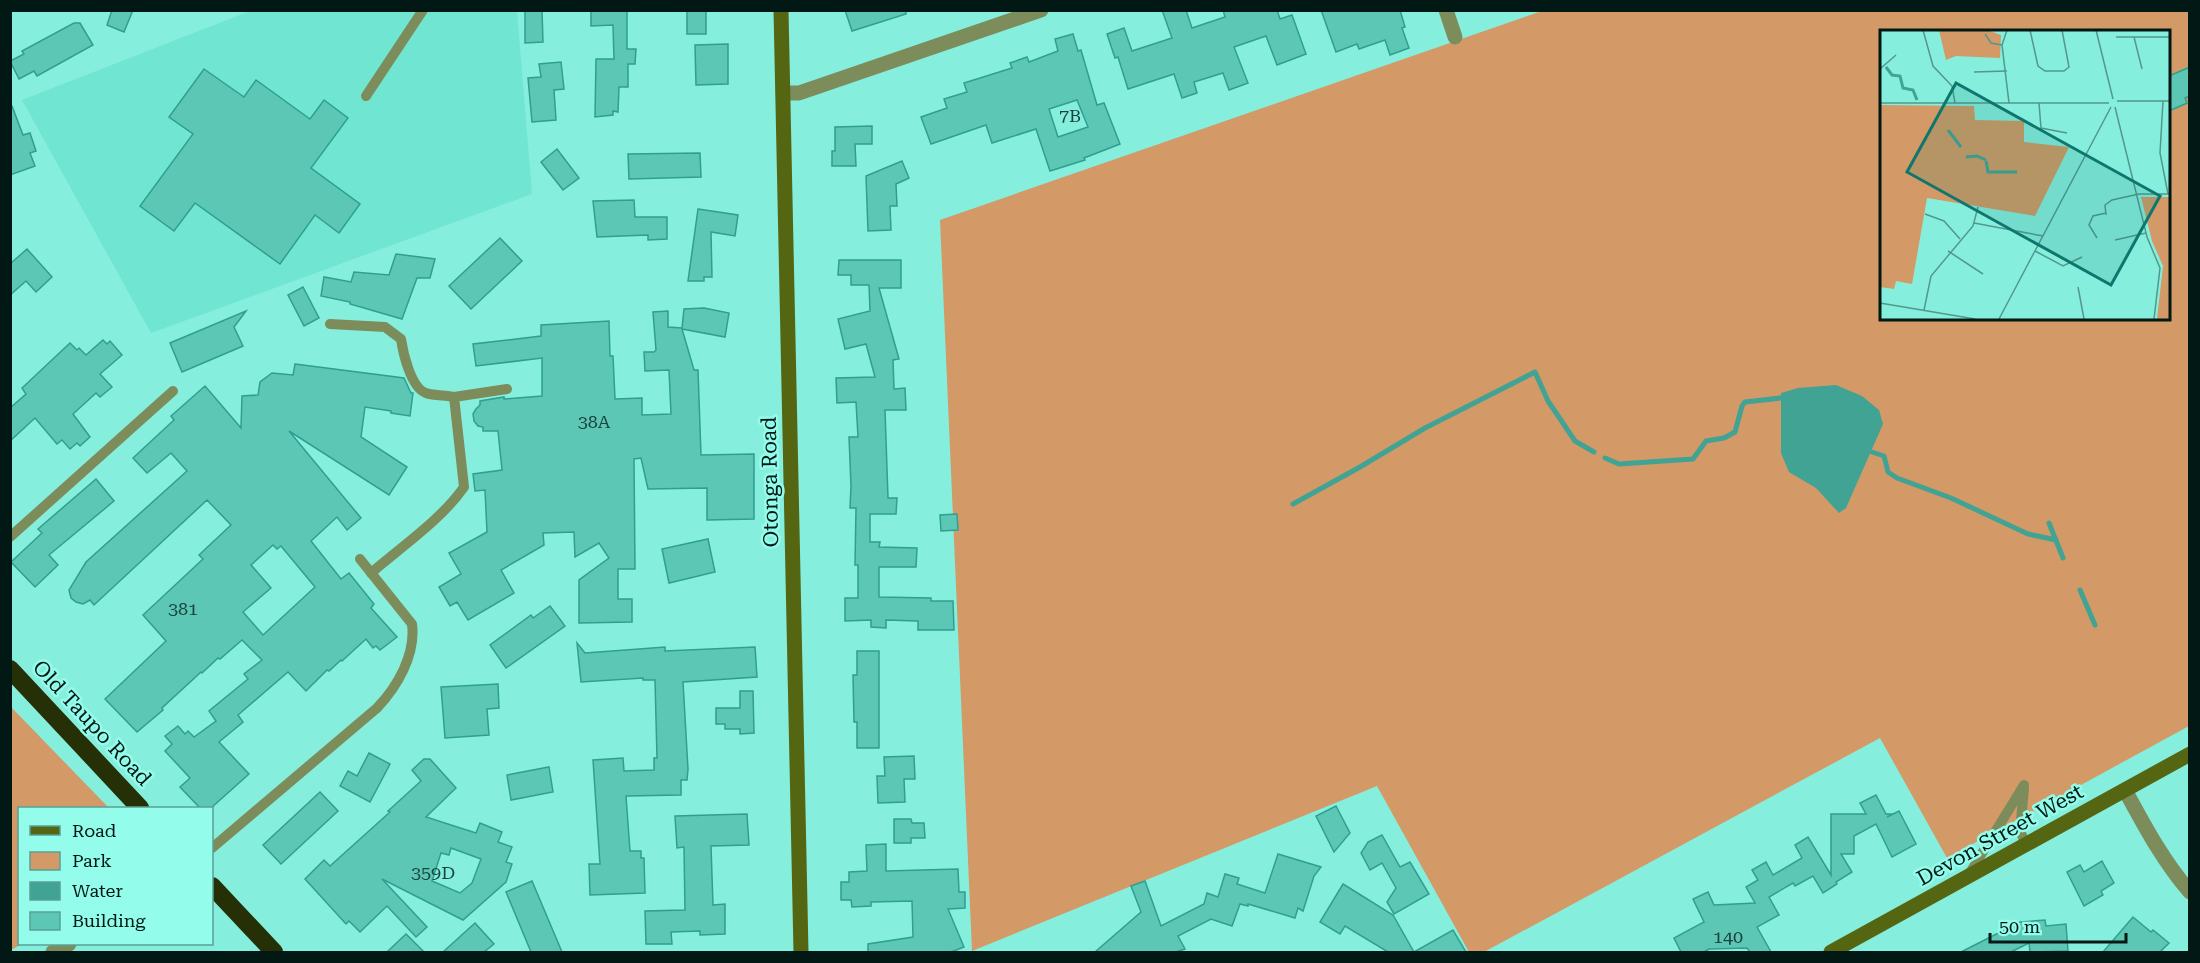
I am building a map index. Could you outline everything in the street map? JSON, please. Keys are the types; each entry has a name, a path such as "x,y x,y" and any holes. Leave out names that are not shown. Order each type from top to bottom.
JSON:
{"highway":[{"name":"Old Taupo Road","path":"10,669 139,807"},
{"path":"213,887 274,952"}],"street":[{"name":"Otonga Road","path":"781,10 801,952"},
{"path":"783,93 799,93 1041,10"},
{"path":"1446,10 1455,37"},
{"name":"Devon Street West","path":"1831,952 2190,754"},
{"path":"2125,790 2160,852 2190,892"},
{"path":"53,952 67,945"}],"lane":[{"path":"366,96 423,10"},
{"path":"330,324 385,327 401,339 403,356 419,388 426,393 454,397 507,389"},
{"path":"10,537 173,391"},
{"path":"371,573 435,518 464,487 454,397"},
{"path":"213,847 377,708 389,695 408,659 414,638 412,624 360,559"},
{"path":"1968,876 2024,785 2019,831 2026,844"}],"shaded area":[{"path":"250,11 517,11 532,194 151,333 22,100"}],"green space":[{"path":"1542,11 2189,11 2189,726 1947,858 1880,738 1484,952 1469,952 1377,786 972,951 940,220"},
{"path":"10,706 108,807 18,807 18,945 20,945 11,950"}],"water":[{"path":"1836,385 1862,396 1879,410 1883,424 1846,508 1839,513 1816,488 1789,472 1781,453 1781,393 1798,388"}],"building":[{"path":"112,10 133,10 124,32 107,25"},
{"path":"525,10 542,10 543,42 525,43"},
{"path":"591,10 627,10 627,49 636,49 635,64 628,64 628,87 619,87 618,112 613,111 613,115 595,117 596,59 614,59 613,25 591,26"},
{"path":"687,10 706,10 706,34 687,34"},
{"path":"845,10 906,10 906,14 852,31"},
{"path":"1162,10 1186,10 1192,28 1225,17 1223,10 1277,10 1280,19 1292,15 1306,54 1277,65 1266,36 1234,47 1248,83 1229,90 1223,73 1194,82 1197,93 1182,98 1174,74 1128,89 1118,57 1115,58 1107,34 1124,28 1132,51 1172,38"},
{"path":"1321,10 1400,10 1405,27 1402,28 1409,48 1390,55 1385,40 1359,49 1357,44 1336,52"},
{"path":"74,23 80,23 93,45 37,76 34,71 19,79 10,61 24,54 22,51"},
{"path":"1073,34 1078,51 1081,50 1097,105 1104,103 1120,144 1084,158 1085,160 1050,171 1036,129 992,143 986,125 931,144 921,117 947,108 944,99 967,92 964,83 1012,68 1010,63 1027,57 1029,62 1058,51 1055,39","holes":["1077,100 1088,127 1058,137 1049,109"]},
{"path":"728,44 728,84 696,85 695,45"},
{"path":"561,62 564,89 554,90 556,120 532,122 528,78 541,77 539,64"},
{"path":"2190,67 2190,96 2185,98 2187,103 2170,111 2170,76"},
{"path":"204,69 244,97 256,80 310,119 324,100 348,118 311,168 360,204 339,233 315,215 280,264 195,203 174,231 140,206 193,134 169,117"},
{"path":"10,106 12,106 23,135 30,133 36,151 30,153 35,166 10,175"},
{"path":"872,126 872,144 855,144 856,166 832,166 832,151 835,151 835,127"},
{"path":"557,149 579,178 563,190 541,162"},
{"path":"700,153 701,177 629,179 628,154"},
{"path":"902,161 909,178 896,184 897,206 890,206 891,230 868,231 866,176"},
{"path":"634,200 635,217 667,217 667,239 648,240 648,235 597,237 593,201"},
{"path":"698,209 738,215 735,236 711,232 712,277 704,277 704,281 688,281"},
{"path":"500,238 522,261 471,309 449,286"},
{"path":"27,249 52,277 36,292 26,281 10,295 10,264"},
{"path":"396,254 435,259 430,278 417,278 402,319 350,304 350,302 321,296 324,277 351,282 354,272 389,275"},
{"path":"839,260 901,260 901,288 879,288 899,359 893,360 894,389 905,388 906,410 885,410 888,498 897,498 896,514 870,514 870,542 880,542 879,547 917,548 916,567 879,567 879,597 931,598 931,601 953,601 954,630 918,630 918,621 886,620 886,628 871,627 871,620 845,621 845,598 858,598 858,565 855,565 856,508 850,508 849,437 858,437 856,402 837,403 836,378 875,377 866,344 845,349 838,319 870,311 869,285 851,285 851,275 838,275"},
{"path":"303,287 319,318 304,326 288,295"},
{"path":"704,308 729,313 725,337 682,329 694,370 698,370 701,455 754,454 754,519 707,520 707,488 648,489 641,458 634,459 635,569 618,569 618,599 632,599 632,622 579,623 579,580 609,558 599,543 575,557 574,532 543,533 544,545 501,570 514,593 468,620 457,602 450,606 439,587 461,574 449,553 487,532 485,490 475,491 473,474 502,470 498,431 483,431 483,427 478,426 474,421 473,414 480,405 480,401 504,397 504,399 542,396 542,358 476,366 473,344 541,336 541,325 609,321 615,399 642,398 642,415 671,414 669,370 645,371 644,352 656,350 653,312 668,311 668,327 682,328 684,309"},
{"path":"246,311 234,327 243,346 182,372 170,343"},
{"path":"103,340 107,344 110,341 122,355 100,374 112,387 100,397 96,393 73,414 90,437 80,446 77,443 70,449 62,440 57,444 35,418 10,441 10,408 26,394 22,388 70,343 86,355"},
{"path":"295,364 404,378 413,393 410,416 365,407 361,437 407,467 389,495 289,431 361,518 347,530 337,517 311,541 341,579 349,573 374,604 371,608 397,637 380,650 376,646 373,648 366,639 342,661 329,671 327,670 306,691 288,672 238,715 243,722 219,742 249,774 212,807 199,807 180,787 190,778 165,751 172,744 165,736 178,726 185,734 188,731 194,737 216,721 209,711 248,679 244,674 262,660 242,640 201,672 137,732 105,699 166,641 143,615 203,559 199,555 231,525 207,500 94,605 90,600 83,604 76,602 71,598 69,590 86,562 187,471 171,453 147,473 133,458 174,420 171,416 205,386 241,428 242,396 258,395 260,382 272,373 293,375","holes":["273,545 277,549 281,546 315,587 263,635 243,612 271,588 251,565"]},
{"path":"96,479 114,501 49,555 58,565 35,587 11,562 42,533 38,529"},
{"path":"957,514 958,530 941,531 940,515"},
{"path":"708,539 715,572 669,583 662,549"},
{"path":"550,606 565,626 506,668 490,645 531,615 533,618"},
{"path":"577,643 585,653 665,647 665,651 755,647 757,677 683,682 688,769 687,780 681,780 681,795 626,796 630,851 641,851 641,858 644,858 645,893 590,895 589,864 600,864 593,760 623,758 624,771 654,770 654,758 657,758 655,680 643,680 643,678 581,682"},
{"path":"857,651 879,651 879,748 857,748 853,675 857,675"},
{"path":"498,684 499,708 487,709 489,735 445,738 441,687"},
{"path":"740,691 753,691 754,733 740,734 740,729 725,729 725,724 716,724 716,708 740,708"},
{"path":"369,753 390,764 370,802 340,786 348,771 357,776"},
{"path":"914,756 915,779 904,779 905,802 878,803 877,776 885,776 884,757"},
{"path":"424,759 430,759 456,788 426,817 476,833 480,823 502,832 498,842 512,847 506,862 512,864 506,882 463,920 382,879 427,927 416,937 387,906 360,932 349,921 346,924 305,879 324,860 330,866 421,781 412,770","holes":["451,848 481,859 472,883 460,893 432,881 441,853 449,855"]},
{"path":"549,767 553,792 511,800 507,775"},
{"path":"320,792 338,811 281,864 263,845"},
{"path":"1876,795 1886,814 1899,811 1916,844 1892,857 1876,824 1854,836 1854,854 1841,854 1852,872 1836,882 1837,884 1823,893 1813,876 1795,886 1793,883 1769,897 1779,915 1757,927 1771,952 1750,952 1747,948 1681,952 1674,938 1704,922 1693,899 1708,892 1714,905 1755,903 1746,887 1758,880 1752,870 1766,862 1773,875 1802,858 1795,845 1808,837 1831,875 1831,814 1866,814 1860,803"},
{"path":"1336,806 1350,833 1334,852 1316,816"},
{"path":"747,814 749,845 711,846 713,905 725,904 725,934 700,935 700,931 671,932 672,944 646,944 645,911 685,910 684,847 677,848 675,816"},
{"path":"894,819 911,819 912,823 924,823 925,838 911,838 911,843 894,843"},
{"path":"1382,835 1400,867 1410,862 1429,894 1394,914 1387,902 1396,888 1382,863 1370,870 1361,853 1368,842"},
{"path":"886,844 886,871 958,869 959,892 965,892 965,908 948,909 964,947 951,952 868,952 868,944 913,937 912,901 871,902 871,906 852,907 851,900 841,900 841,882 849,882 849,872 867,871 866,845"},
{"path":"1278,854 1321,867 1314,876 1303,911 1298,908 1295,918 1248,904 1248,906 1240,904 1232,926 1211,919 1178,936 1185,949 1176,952 1095,952 1141,912 1131,886 1145,881 1161,926 1204,904 1207,893 1218,897 1225,874 1239,878 1237,884 1265,893"},
{"path":"2102,861 2114,883 2101,891 2103,895 2084,906 2067,872 2080,865 2084,872"},
{"path":"532,881 562,952 531,952 506,892"},
{"path":"1343,884 1393,915 1414,952 1388,952 1345,926 1340,934 1320,922"},
{"path":"2133,917 2169,943 2160,952 2103,952"},
{"path":"2045,920 2046,926 2066,924 2068,951 2030,952 2029,943 2011,952 1961,952 2020,922"},
{"path":"475,923 494,944 484,952 443,952"},
{"path":"1453,930 1466,952 1414,952"},
{"path":"406,934 424,952 387,952"}],"waterway":[{"path":"1293,504 1425,428 1535,372 1548,401 1575,441 1594,452"},
{"path":"1605,458 1619,464 1693,459 1706,441 1724,438 1735,432 1745,402 1781,398"},
{"path":"1872,452 1884,456 1888,472 1897,478 1951,498 2028,534 2056,540"},
{"path":"2049,523 2063,558"},
{"path":"2080,590 2095,625"}]}
